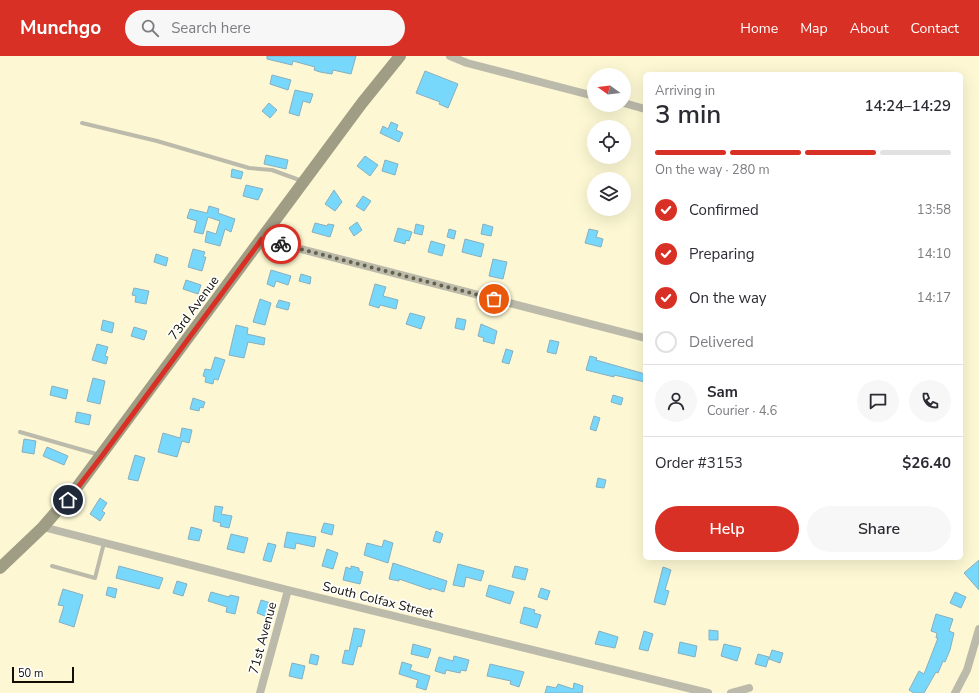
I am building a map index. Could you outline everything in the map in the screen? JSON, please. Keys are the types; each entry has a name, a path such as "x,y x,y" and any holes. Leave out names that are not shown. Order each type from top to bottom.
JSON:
{"street":[{"name":"73rd Avenue","path":"0,568 43,526 75,490 102,456 304,182 400,56"},
{"path":"450,56 467,63 587,94"},
{"path":"631,105 643,108"},
{"path":"262,239 643,337"},
{"name":"South Colfax Street","path":"43,526 288,590 708,693"},
{"name":"71st Avenue","path":"260,693 288,590"},
{"path":"955,693 967,670 979,629"},
{"path":"731,693 749,688"}],"lane":[{"path":"82,123 163,143 250,168 272,170 304,182"},
{"path":"20,432 102,456"},
{"path":"52,566 95,578 104,542"}],"building":[{"path":"267,56 356,56 351,74 333,70 332,74 314,70 315,67 293,61 292,65 267,59"},
{"path":"425,71 458,84 448,108 439,104 440,102 416,93"},
{"path":"272,75 291,80 288,90 270,84"},
{"path":"295,90 313,94 310,103 303,101 299,116 289,113"},
{"path":"269,103 277,110 270,118 262,111"},
{"path":"391,122 398,125 396,130 403,133 399,142 380,133 383,126 388,129"},
{"path":"266,155 288,160 286,169 264,164"},
{"path":"365,156 378,165 370,176 357,166"},
{"path":"385,160 398,164 395,175 382,171"},
{"path":"232,169 243,172 241,179 231,177"},
{"path":"246,185 263,189 258,200 243,196"},
{"path":"334,190 342,202 335,211 325,204"},
{"path":"363,196 371,201 364,211 356,206"},
{"path":"209,206 219,209 218,213 235,219 231,232 225,229 220,246 205,242 207,231 216,234 220,221 208,217 203,234 194,232 197,221 187,218 190,209 207,213"},
{"path":"357,222 362,230 354,236 349,228"},
{"path":"315,223 327,226 328,224 334,225 330,237 312,232"},
{"path":"416,224 424,226 422,235 414,233"},
{"path":"483,224 493,227 491,236 481,234"},
{"path":"398,228 412,232 409,241 406,240 405,244 394,241"},
{"path":"449,229 456,231 454,239 447,237"},
{"path":"589,229 598,231 596,237 603,239 601,247 585,243"},
{"path":"465,239 484,244 481,257 462,252"},
{"path":"431,241 445,245 442,256 428,252"},
{"path":"193,249 205,252 203,257 206,257 202,271 188,267"},
{"path":"156,254 168,258 166,266 154,262"},
{"path":"493,259 507,262 503,279 489,276"},
{"path":"271,270 291,276 288,285 276,281 274,287 267,284"},
{"path":"301,274 311,277 310,284 299,281"},
{"path":"186,280 201,285 198,294 183,289"},
{"path":"375,284 386,287 383,296 398,300 396,309 380,305 379,308 369,305"},
{"path":"134,288 149,291 146,304 135,302 136,296 132,295"},
{"path":"260,299 271,303 265,325 253,322"},
{"path":"279,300 290,303 288,310 276,307"},
{"path":"410,313 425,317 421,329 406,324"},
{"path":"457,318 466,320 464,330 455,328"},
{"path":"103,320 114,323 112,333 101,330"},
{"path":"481,324 497,331 494,344 483,341 484,338 478,336"},
{"path":"236,325 248,328 247,334 265,338 264,345 248,342 244,358 229,355"},
{"path":"134,327 147,331 144,340 131,336"},
{"path":"550,340 559,342 556,354 547,352"},
{"path":"97,344 108,347 105,356 108,357 106,364 92,360"},
{"path":"506,349 513,351 509,364 502,362"},
{"path":"590,356 597,358 596,360 643,373 643,382 614,375 614,377 586,370"},
{"path":"215,357 225,360 218,380 214,379 213,384 205,382 206,377 203,376 205,369 211,370"},
{"path":"93,378 105,381 100,404 87,401"},
{"path":"52,386 68,390 66,399 50,395"},
{"path":"613,395 623,398 621,405 611,402"},
{"path":"193,398 205,402 203,408 200,407 199,411 190,409"},
{"path":"77,412 91,415 89,425 75,422"},
{"path":"594,416 600,418 596,431 590,429"},
{"path":"182,428 192,430 189,443 182,441 177,457 158,452 163,433 180,438"},
{"path":"24,439 36,441 34,454 22,452"},
{"path":"47,447 68,456 64,465 43,456"},
{"path":"135,455 145,458 138,481 128,479"},
{"path":"598,478 606,480 604,488 596,487"},
{"path":"100,498 107,503 102,511 105,513 100,521 90,514"},
{"path":"215,506 223,507 221,514 232,516 229,528 220,526 221,523 213,521"},
{"path":"324,523 334,525 332,535 321,532"},
{"path":"191,527 202,530 199,541 188,539"},
{"path":"436,531 443,534 440,543 433,541"},
{"path":"287,532 316,537 314,547 296,543 295,549 284,547"},
{"path":"231,534 248,538 244,553 227,549"},
{"path":"384,540 393,543 388,563 364,555 367,543 382,547"},
{"path":"268,543 276,545 271,562 263,560"},
{"path":"327,549 338,553 333,569 322,566"},
{"path":"979,560 979,590 964,573"},
{"path":"393,563 447,581 444,592 431,588 431,590 399,579 399,581 389,579"},
{"path":"458,564 484,571 481,581 466,577 464,587 453,585"},
{"path":"119,566 163,578 159,589 116,578"},
{"path":"351,566 359,568 359,571 363,572 360,584 343,580 346,567 351,569"},
{"path":"515,566 528,569 525,580 512,577"},
{"path":"663,567 671,570 665,590 669,591 665,605 654,602"},
{"path":"177,581 187,584 183,596 173,593"},
{"path":"489,585 514,592 510,604 486,596"},
{"path":"108,587 117,589 115,598 106,595"},
{"path":"541,588 550,591 547,600 538,597"},
{"path":"63,589 83,595 74,627 59,622 64,606 58,605"},
{"path":"211,592 229,597 230,595 239,597 235,614 226,612 227,607 208,601"},
{"path":"955,592 966,597 961,608 950,603"},
{"path":"261,600 271,603 267,617 257,613"},
{"path":"524,607 535,610 534,613 541,615 537,628 520,623"},
{"path":"936,614 953,619 949,631 954,633 950,650 945,662 943,661 938,673 936,672 924,693 914,693 909,690 919,671 924,674 938,638 936,638 937,633 931,631"},
{"path":"354,628 365,630 361,647 358,646 353,665 342,663 345,650 349,651"},
{"path":"709,630 718,631 718,640 709,640"},
{"path":"599,631 618,637 615,648 595,644"},
{"path":"644,631 653,634 648,651 639,649"},
{"path":"680,642 697,646 695,657 678,653"},
{"path":"413,644 431,649 428,658 411,654"},
{"path":"724,644 741,648 737,661 721,656"},
{"path":"772,650 783,653 780,663 769,659"},
{"path":"311,654 319,656 317,665 309,663"},
{"path":"758,654 769,657 766,667 755,664"},
{"path":"454,656 469,660 466,671 461,670 460,673 446,670 445,674 435,671 439,657 453,661"},
{"path":"402,662 412,665 410,670 430,676 426,690 416,687 418,680 399,674"},
{"path":"292,663 305,666 302,679 289,676"},
{"path":"490,664 524,672 519,687 510,684 511,681 487,676"},
{"path":"574,683 583,686 582,693 545,693 547,686 556,688 558,684 573,689"}],"way so far":[{"path":"281,244 494,299"}],"route":[{"path":"68,500 262,239 281,244"}]}
